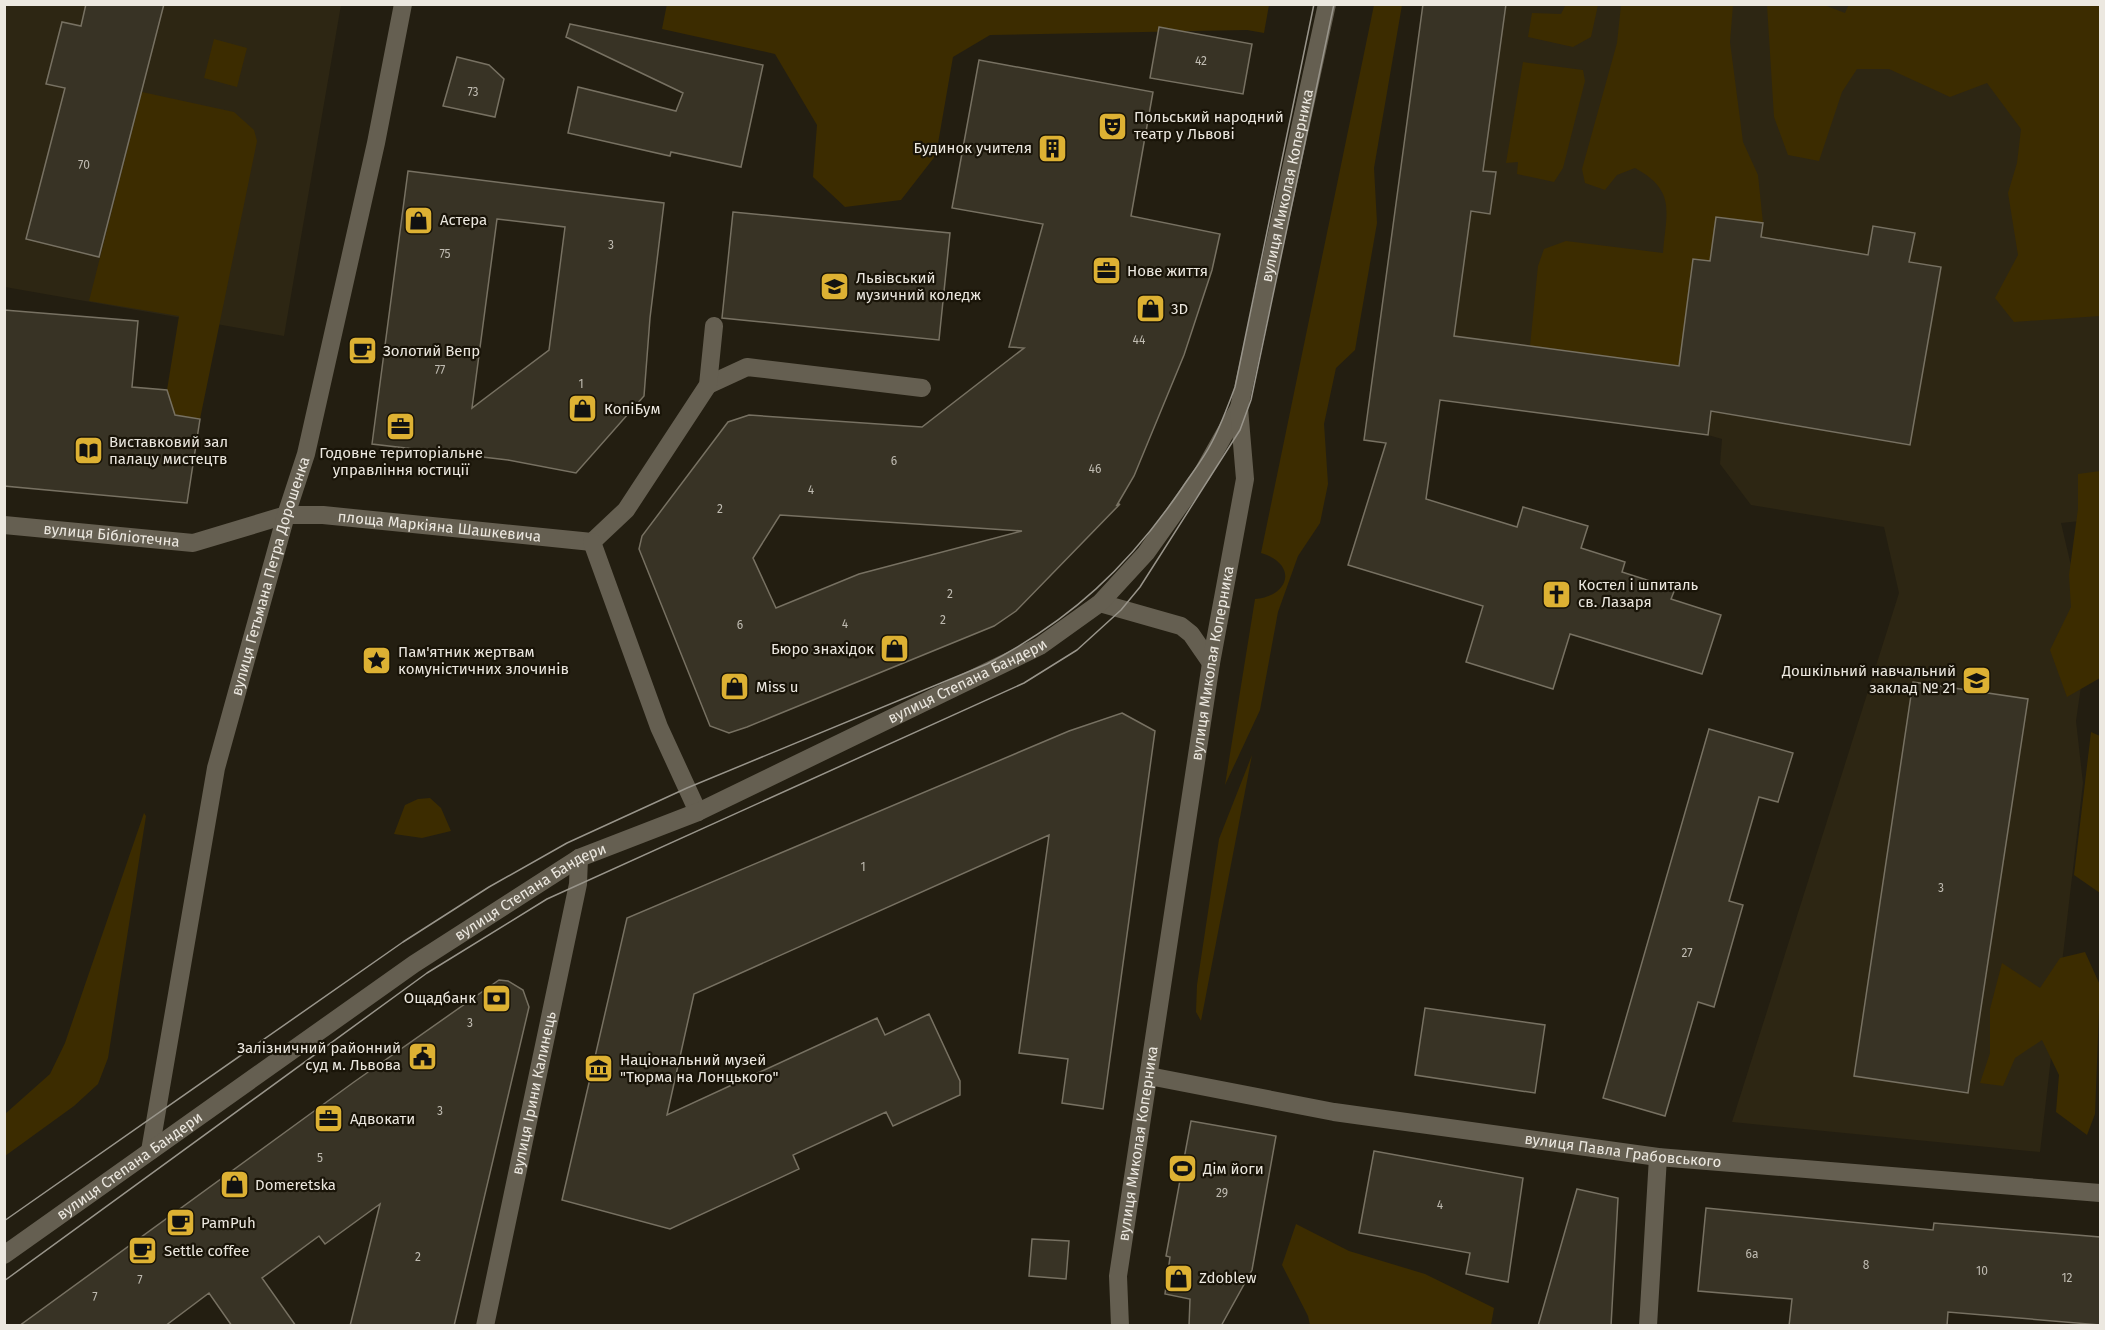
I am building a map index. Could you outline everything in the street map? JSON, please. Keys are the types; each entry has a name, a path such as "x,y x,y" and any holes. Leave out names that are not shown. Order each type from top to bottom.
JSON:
{"main road":[{"name":"вулиця Гетьмана Петра Дорошенка","path":"150,1151 216,768 286,515 306,454 376,143 404,4"},
{"name":"вулиця Миколая Коперника","path":"1120,1326 1118,1276 1149,1076 1161,978 1211,663 1245,479 1239,408 1327,4"},
{"path":"698,812 659,726 592,542 626,510 708,385 714,326"},
{"path":"708,385 747,367 922,388"},
{"name":"вулиця Степана Бандери","path":"4,1255 414,964 579,858 698,812 1040,646 1100,603 1146,553 1202,474 1239,408"},
{"name":"вулиця Бібліотечна","path":"4,525 193,543 286,515"},
{"name":"площа Маркіяна Шашкевича","path":"286,515 323,515 592,542"},
{"path":"1100,603 1181,626 1191,634 1211,663"},
{"name":"вулиця Ірини Калинець","path":"485,1326 578,884 579,858"},
{"name":"вулиця Павла Грабовського","path":"1149,1076 1334,1112 1658,1157 2100,1193"},
{"path":"1648,1326 1658,1157"}],"shaded area":[{"path":"667,4 1269,5 1264,33 1247,30 990,35 953,57 936,155 901,200 845,207 813,177 817,125 775,54 662,29"},
{"path":"1566,4 1598,5 1591,37 1573,47 1528,37 1532,13 1561,14"},
{"path":"1849,4 2100,5 2100,316 2014,322 1995,298 2018,255 2008,193 2017,163 2021,129 1987,83 1950,97 1889,69 1857,69 1842,92 1819,161 1788,155 1774,117 1767,5 1824,5 1845,13"},
{"path":"4,5 341,5 284,336 5,287"},
{"path":"1374,5 1402,5 1374,168 1377,223 1355,350 1336,368 1324,424 1328,484 1320,523 1298,556 1278,612 1260,710 1225,785 1255,599 1267,597 1276,592 1285,579 1285,572 1281,564 1261,553"},
{"path":"1423,5 2100,5 2100,519 2061,523 2088,638 2076,721 2083,783 2040,1152 1732,1122 1899,593 1884,527 1751,505 1720,464 1722,439 1708,435 1370,391"},
{"path":"1621,5 1733,5 1730,42 1743,142 1758,175 1763,223 1710,261 1679,366 1530,346 1538,266 1544,249 1566,241 1663,253 1667,214 1663,194 1658,185 1635,168 1617,175 1605,190 1585,183 1582,169 1617,43"},
{"path":"214,39 247,48 237,87 204,78"},
{"path":"1523,62 1583,70 1585,81 1563,168 1554,182 1517,174 1518,162 1506,163"},
{"path":"142,92 234,112 254,130 257,141 200,419 175,415 167,390 179,316 89,301"},
{"path":"2100,471 2100,678 2067,697 2050,650 2071,607 2069,575 2078,509 2078,474"},
{"path":"2091,732 2100,736 2100,893 2074,875"},
{"path":"1252,755 1201,1021 1196,1012 1197,985 1219,839"},
{"path":"430,798 441,808 451,831 422,838 394,834 405,805 418,799"},
{"path":"144,813 146,816 108,1058 98,1084 74,1106 5,1156 5,1114 50,1074 65,1043"},
{"path":"2085,952 2100,985 2095,1114 2087,1135 2056,1112 2059,1075 2042,1040 2015,1058 2003,1086 1980,1083 1990,1053 1990,1009 2002,963 2040,988 2060,958"},
{"path":"1296,1224 1349,1251 1425,1274 1494,1308 1491,1325 1310,1325 1308,1316 1282,1265"}],"building":[{"path":"86,4 164,4 99,257 26,239 65,88 46,84 62,22 81,26"},
{"path":"1423,4 1506,4 1483,171 1496,172 1490,214 1471,211 1454,336 1679,366 1693,259 1710,261 1716,217 1763,223 1761,237 1868,255 1873,226 1915,233 1909,262 1941,267 1910,445 1711,411 1708,435 1440,400 1426,499 1517,527 1523,507 1588,526 1581,548 1625,562 1622,572 1675,589 1671,599 1721,615 1702,674 1570,634 1553,689 1466,662 1483,606 1348,565 1386,443 1364,440"},
{"path":"570,24 763,65 741,167 671,152 670,156 568,133 578,87 676,111 683,93 566,37"},
{"path":"1159,27 1252,44 1243,94 1150,78"},
{"path":"457,57 489,65 504,79 495,117 443,106"},
{"path":"979,60 1153,92 1131,216 1220,234 1212,270 1184,355 1134,476 1117,505 1120,504 1016,611 994,626 747,727 729,733 710,726 639,549 642,536 728,422 749,415 922,427 1024,348 1009,347 1043,224 952,208","holes":["780,515 1022,531 859,574 776,608 753,558"]},
{"path":"408,171 664,203 650,318 644,396 576,473 508,460 372,444","holes":["497,219 565,227 549,350 472,408"]},
{"name":"Львівський музичний коледж","path":"733,212 950,233 939,340 722,318"},
{"path":"4,310 138,321 132,387 167,390 175,415 200,419 187,503 4,486"},
{"path":"1913,682 2028,699 1968,1093 1854,1076"},
{"path":"1122,713 1155,731 1103,1109 1062,1103 1068,1059 1019,1053 1049,835 694,994 667,1115 877,1018 885,1035 929,1014 960,1081 960,1095 893,1126 886,1112 793,1155 799,1169 670,1229 562,1200 627,918 1069,731"},
{"path":"1709,729 1793,753 1778,802 1759,797 1729,901 1743,905 1714,1007 1698,1002 1665,1116 1603,1098"},
{"path":"499,980 508,981 523,990 529,1007 454,1326 350,1326 380,1204 325,1244 319,1236 262,1278 296,1326 232,1326 209,1293 165,1326 19,1326 354,1082"},
{"path":"1425,1008 1545,1025 1535,1093 1415,1075"},
{"path":"1191,1121 1276,1136 1252,1270 1221,1326 1189,1326 1190,1299 1165,1294 1170,1257 1166,1256"},
{"path":"1374,1151 1523,1178 1508,1282 1466,1274 1470,1253 1359,1233"},
{"path":"1577,1189 1618,1198 1611,1326 1538,1326"},
{"path":"1706,1208 1933,1230 1934,1223 2100,1237 2100,1325 1948,1312 1947,1326 1789,1326 1792,1299 1698,1291"},
{"path":"1032,1239 1069,1241 1066,1279 1029,1276"}],"tram line":[{"path":"4,1221 403,942 489,887 567,843 687,788 987,664 1045,629 1096,589 1141,543 1202,460 1235,387 1314,4"},
{"path":"4,1281 427,973 547,899 1024,683 1077,650 1121,610 1140,587 1240,430 1251,400 1334,4"}],"place":[{"name":"Польський народний театр у Львові","path":"1113,126"},
{"name":"Будинок учителя","path":"1053,148"},
{"name":"Астера","path":"419,220"},
{"name":"Нове життя","path":"1106,271"},
{"name":"Львівський музичний коледж","path":"835,287"},
{"name":"3D","path":"1150,309"},
{"name":"Золотий Вепр","path":"362,351"},
{"name":"КопіБум","path":"583,409"},
{"name":"Годовне територіальне управління юстиції","path":"401,426"},
{"name":"Виставковий зал палацу мистецтв","path":"88,451"},
{"name":"Костел і шпиталь св. Лазаря","path":"1557,594"},
{"name":"Бюро знахідок","path":"895,649"},
{"name":"Пам'ятник жертвам комуністичних злочинів","path":"377,661"},
{"name":"Дошкільний навчальний заклад № 21","path":"1977,680"},
{"name":"Miss u","path":"735,687"},
{"name":"Ощадбанк","path":"497,998"},
{"name":"Залізничний районний суд м. Львова","path":"422,1057"},
{"name":"Національний музей \"Тюрма на Лонцького\"","path":"599,1069"},
{"name":"Адвокати","path":"329,1119"},
{"name":"Дім йоги","path":"1182,1169"},
{"name":"Domeretska","path":"234,1185"},
{"name":"PamPuh","path":"180,1223"},
{"name":"Settle coffee","path":"143,1251"},
{"name":"Zdoblew","path":"1178,1278"}]}
